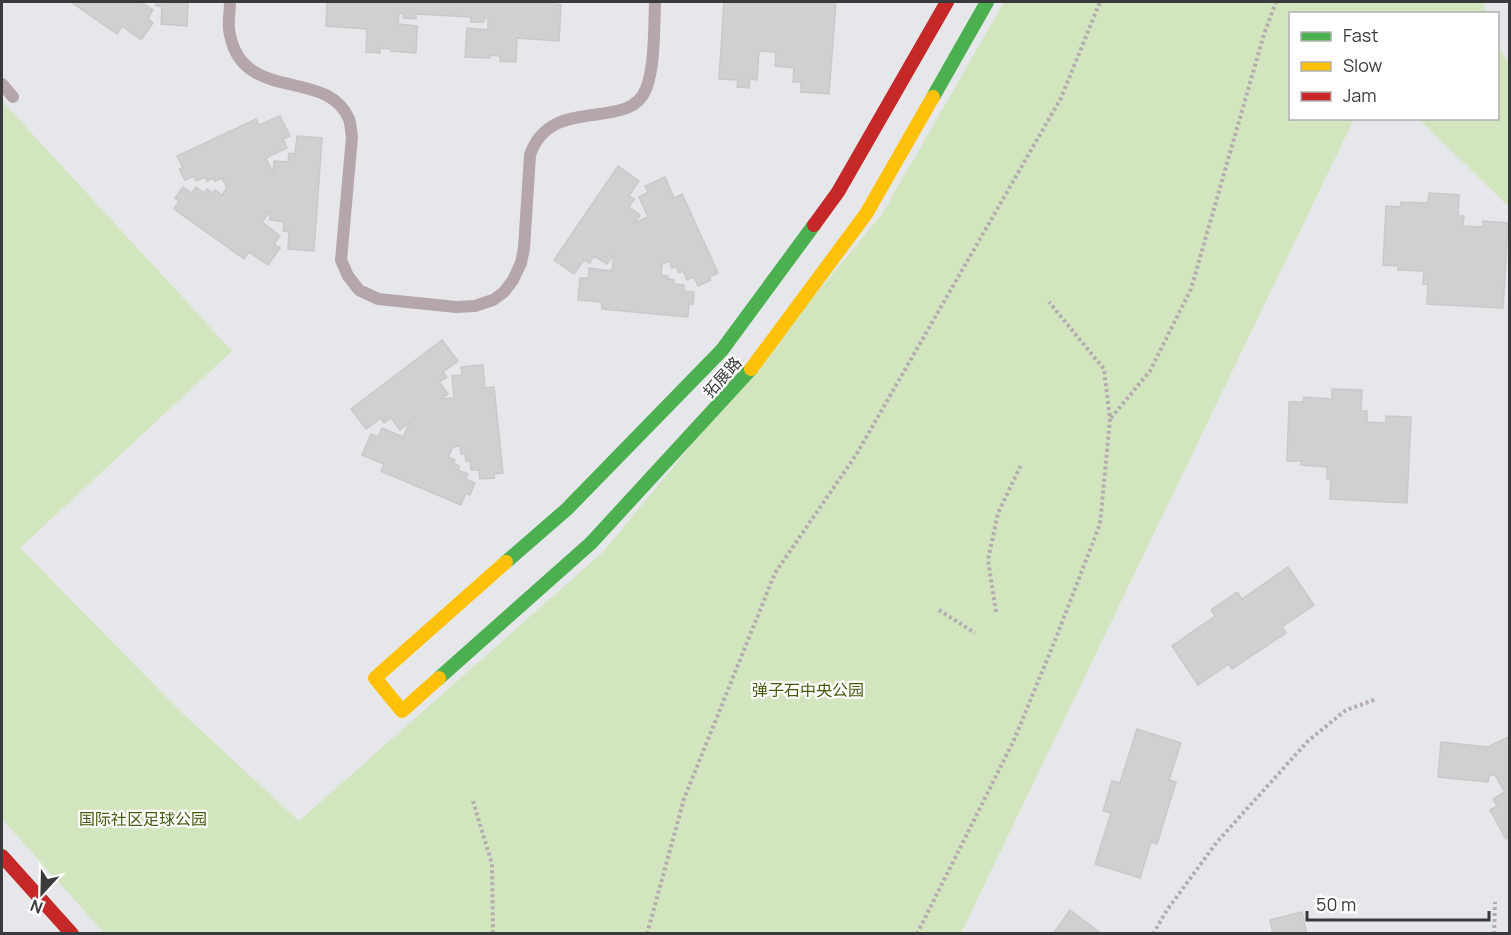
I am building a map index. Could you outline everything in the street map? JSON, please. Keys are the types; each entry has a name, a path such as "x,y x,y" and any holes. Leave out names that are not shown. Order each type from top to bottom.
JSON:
{"main road":[{"name":"拓展路","path":"948,2 838,192 722,350 567,509 375,678 402,711 591,543 747,375 866,213 987,2"},
{"path":"2,856 72,933"}],"lane":[{"path":"230,2 229,28 233,45 242,61 258,75 275,82 303,86 323,93 339,105 349,119 352,137 341,260 348,276 359,290 378,299 456,306 475,306 493,300 504,292 513,280 521,263 524,248 530,155 534,142 543,132 558,122 576,116 617,111 633,104 645,91 650,77 655,2"},
{"path":"2,84 13,97"}],"path":[{"path":"647,933 684,799 775,573 856,455 1061,98 1100,2"},
{"path":"1110,419 1150,371 1191,289 1264,34 1276,2"},
{"path":"917,933 1014,740 1100,524 1110,419 1104,369 1049,302"},
{"path":"996,612 988,560 998,513 1021,465"},
{"path":"939,610 975,633"},
{"path":"1153,933 1217,842 1308,741 1346,710 1374,700"},
{"path":"473,801 492,864 493,933"},
{"path":"1494,933 1495,902"}],"green space":[{"name":"弹子石中央公园","path":"1004,2 1483,2 1486,12 1289,12 1289,120 1354,120 961,933 104,933 2,819 2,101 232,351 20,548 180,711 299,821 603,552 882,214"},
{"path":"1499,46 1509,65 1509,207 1420,120 1499,120"}],"building":[{"path":"71,2 141,2 153,10 148,18 153,23 141,40 122,26 117,34"},
{"path":"156,2 188,2 187,26 161,24 162,6 156,6"},
{"path":"327,2 555,2 561,5 559,41 517,38 516,62 500,61 500,56 490,55 490,58 465,57 467,28 488,30 488,18 484,18 484,22 471,22 471,17 416,14 416,19 403,18 403,13 399,13 398,24 417,26 416,53 380,48 380,53 366,52 367,29 326,26"},
{"path":"724,2 836,2 829,94 801,92 801,82 793,82 794,68 775,66 776,52 759,51 757,80 750,79 749,88 737,87 738,80 719,79"},
{"path":"280,116 290,136 283,139 287,148 266,158 273,173 274,161 288,162 289,153 295,154 297,136 322,138 314,251 288,249 289,231 283,231 284,222 270,220 270,211 262,222 280,236 274,244 280,248 268,265 249,252 244,259 174,209 179,201 175,198 183,187 192,193 196,187 204,193 207,189 213,193 215,190 222,195 227,188 222,178 207,181 205,177 196,181 194,176 185,180 179,169 183,168 177,156 256,119 259,125"},
{"path":"618,166 639,181 629,196 634,199 629,207 640,215 635,223 648,217 639,197 648,192 645,186 665,177 674,198 682,194 718,273 709,277 711,280 698,286 694,277 687,280 683,271 679,273 676,267 672,268 669,261 662,264 661,275 674,280 674,284 684,285 684,291 694,292 693,304 689,304 688,317 602,309 602,302 578,300 580,278 588,278 589,268 612,271 614,255 607,264 594,256 590,263 584,260 574,274 554,260"},
{"path":"1429,193 1459,195 1458,216 1464,216 1463,226 1483,227 1483,221 1508,223 1503,308 1427,304 1428,284 1423,284 1424,271 1398,270 1398,266 1383,265 1386,206 1400,207 1401,202 1428,203"},
{"path":"442,340 458,361 443,372 447,377 439,382 448,394 440,399 454,398 452,376 462,375 461,367 483,365 485,388 494,387 503,473 494,474 494,478 480,479 479,470 471,470 470,461 466,461 465,454 461,454 460,446 453,447 448,457 455,460 453,463 459,466 458,470 468,474 465,479 475,483 470,495 466,493 461,505 381,471 384,464 362,455 371,434 378,437 382,428 403,437 410,422 400,430 391,418 384,423 381,418 366,429 351,409"},
{"path":"1332,389 1362,390 1361,411 1367,411 1367,422 1386,423 1386,416 1411,417 1407,503 1330,499 1331,480 1327,479 1327,467 1301,465 1302,461 1287,461 1289,402 1303,402 1304,397 1332,399"},
{"path":"1288,567 1314,605 1282,627 1286,633 1232,669 1229,664 1198,685 1172,646 1215,616 1211,610 1237,592 1242,599"},
{"path":"1137,729 1181,743 1169,780 1176,782 1157,844 1151,842 1140,878 1095,864 1111,813 1103,811 1112,781 1120,783"},
{"path":"1510,736 1510,837 1506,839 1490,810 1497,806 1493,799 1505,792 1495,775 1489,775 1488,782 1438,777 1441,742 1488,747"},
{"path":"1070,910 1102,934 1053,934"},
{"path":"1302,912 1307,934 1273,934 1270,920"}],"traffic: fast":[{"path":"933,97 987,2"},
{"path":"506,562 567,509 722,350 814,225"},
{"path":"439,678 591,543 751,369"}],"traffic: slow":[{"path":"751,369 866,214 933,97"},
{"path":"439,678 402,711 375,678 506,562"}],"traffic: jam":[{"path":"814,225 838,192 947,2"},
{"path":"2,856 72,934"}],"park label":[{"name":"国际社区足球公园","path":"143,819"}]}
